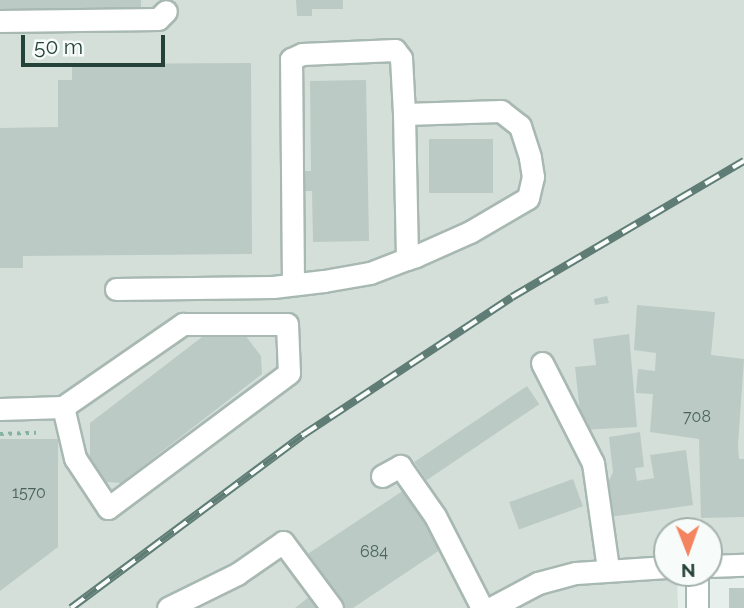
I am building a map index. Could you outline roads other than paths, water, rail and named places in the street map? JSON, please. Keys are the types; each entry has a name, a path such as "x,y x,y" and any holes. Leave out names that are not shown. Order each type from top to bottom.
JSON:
{"street":[{"path":"0,21 158,19 166,11"},
{"path":"293,284 292,59 302,54 395,50 401,58 407,259"},
{"path":"116,289 293,284 370,273 407,259 510,210 528,198 533,177 520,126 501,111 404,114"},
{"path":"0,409 63,407 183,324 287,324 289,373 108,508 75,458 63,407"},
{"path":"542,363 593,463 608,568"},
{"path":"382,476 400,466 435,516 482,608"},
{"path":"168,608 237,574 283,542 332,608"},
{"path":"723,566 744,565"},
{"path":"491,608 538,583 608,568 653,567"},
{"path":"697,587 697,608"}],"railway":[{"path":"71,608 303,435 512,297 744,161"}]}
